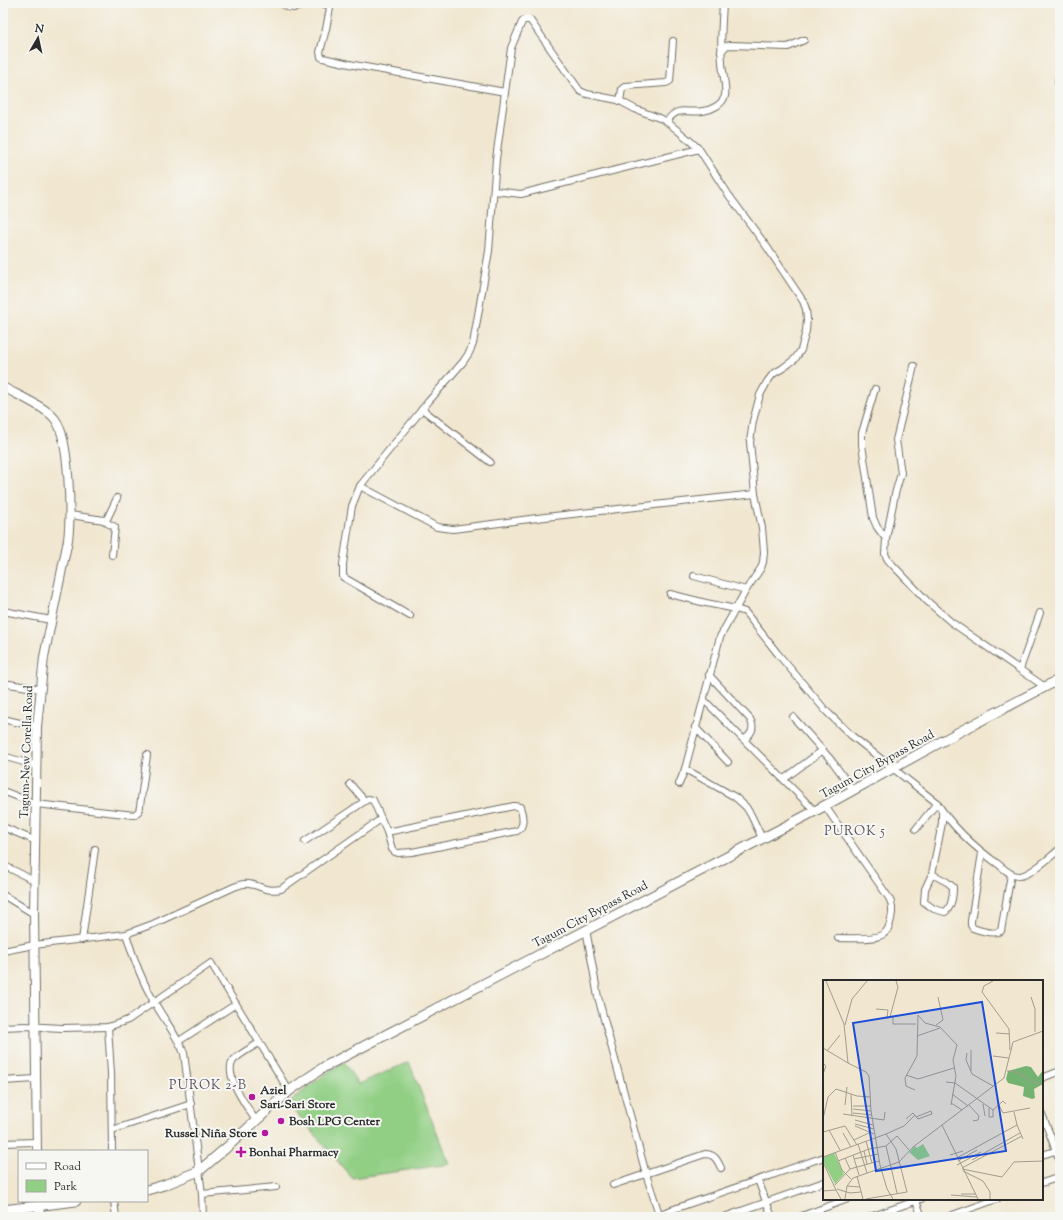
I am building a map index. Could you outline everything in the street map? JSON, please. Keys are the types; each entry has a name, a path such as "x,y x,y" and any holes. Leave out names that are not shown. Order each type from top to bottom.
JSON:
{"main road":[{"name":"Tagum-New Corella Road","path":"3,387 48,412 55,419 60,428 64,448 70,515 68,540 44,657 37,727 34,914 37,1150"},
{"name":"Tagum City Bypass Road","path":"148,1190 199,1171 289,1091 340,1058 825,806 959,732 1060,679"},
{"path":"3,1210 39,1204 64,1202"},
{"path":"39,1204 40,1217"}],"street":[{"path":"282,3 285,6 296,8 301,6 303,3"},
{"path":"320,3 328,5 330,8 320,52 320,57 322,58 505,92"},
{"path":"667,122 672,114 677,112 701,111 715,107 724,98 725,91 721,52 723,3"},
{"path":"410,616 343,577 343,564 352,506 360,486 422,409 463,362 473,344 489,251 496,159 512,44 522,22 524,20 530,20 580,91 587,94 620,101 667,122 699,149 728,194 767,247 803,301 806,309 806,330 801,350 794,359 773,374 767,382 760,395 753,421 750,442 755,494 762,528 764,552 760,568 720,637 685,769 679,784"},
{"path":"721,52 730,44 788,47 804,40"},
{"path":"620,101 622,89 626,86 666,83 670,81 673,41"},
{"path":"1058,82 1060,69"},
{"path":"494,191 521,194 699,149"},
{"path":"914,366 896,440 901,473 886,539 885,554 888,560 927,601 951,622 1045,687"},
{"path":"875,389 862,433 862,445 873,518 877,527 886,539"},
{"path":"422,409 490,462"},
{"path":"360,486 437,527 453,529 545,517 755,494"},
{"path":"104,520 107,519 117,498"},
{"path":"70,515 104,520 116,527 112,555"},
{"path":"694,576 746,590"},
{"path":"670,594 741,610 747,615 826,711 852,736 937,803 964,838 1011,874 1018,876 1030,872 1060,849"},
{"path":"3,611 51,620"},
{"path":"1020,669 1040,613"},
{"path":"709,675 753,724 751,734 745,740"},
{"path":"3,683 40,689"},
{"path":"704,700 815,811"},
{"path":"793,717 823,750 853,790"},
{"path":"3,719 37,727"},
{"path":"695,727 728,762"},
{"path":"784,779 823,750"},
{"path":"3,792 36,804 128,815 137,814 140,806 147,755"},
{"path":"3,756 37,766"},
{"path":"685,769 735,797 746,807 762,838"},
{"path":"350,784 364,800"},
{"path":"305,842 364,800 370,799 373,800 387,832 390,844 395,852 398,853 412,852 516,831 521,829 523,825 522,811 520,807 514,806 387,832"},
{"path":"916,829 937,803"},
{"path":"825,806 889,898 893,909 890,925 887,931 882,935 873,937 838,938"},
{"path":"932,874 948,882 953,887 950,906 948,910 944,912 934,909 924,902 925,889 932,874 942,823 942,811"},
{"path":"3,951 34,945 126,934 153,924 238,886 248,884 271,890 280,889 381,819"},
{"path":"3,827 36,841"},
{"path":"82,940 95,849"},
{"path":"982,853 971,921 973,928 994,933 1001,931 1011,874"},
{"path":"3,865 35,881"},
{"path":"4,897 34,914"},
{"path":"586,929 598,997 646,1174 659,1216"},
{"path":"126,934 141,978 153,1002 179,1041 184,1053 202,1194 203,1217"},
{"path":"3,1027 108,1027 128,1020 211,963 289,1091"},
{"path":"179,1041 236,1004"},
{"path":"108,1027 111,1073 112,1150"},
{"path":"256,1120 236,1087 231,1076 231,1068 233,1061 259,1043"},
{"path":"1043,1078 1060,1071"},
{"path":"3,1081 36,1079"},
{"path":"112,1130 191,1104"},
{"path":"1043,1116 1058,1150 1060,1161"},
{"path":"3,1144 36,1142"},
{"path":"1043,1155 1058,1150"},
{"path":"613,1185 705,1154 711,1154 721,1168"},
{"path":"651,1217 659,1216 823,1157"},
{"path":"1043,1183 1060,1177"},
{"path":"758,1180 772,1217"},
{"path":"724,1217 823,1182"},
{"path":"202,1194 276,1187"},
{"path":"799,1217 845,1200"},
{"path":"870,1217 918,1200 922,1217"},
{"path":"946,1217 994,1200"},
{"path":"114,1202 116,1217"}],"green space":[{"path":"344,1062 358,1084 409,1062 449,1164 352,1178 288,1103 328,1072"}],"place":[{"name":"Aziel Sari-Sari Store","path":"252,1097"},
{"name":"Bosh LPG Center","path":"281,1121"},
{"name":"Russel Niña Store","path":"265,1133"},
{"name":"Bonhai Pharmacy","path":"241,1152"}],"district":[{"name":"PUROK 5","path":"855,830"},
{"name":"PUROK 2-B","path":"208,1084"}]}
